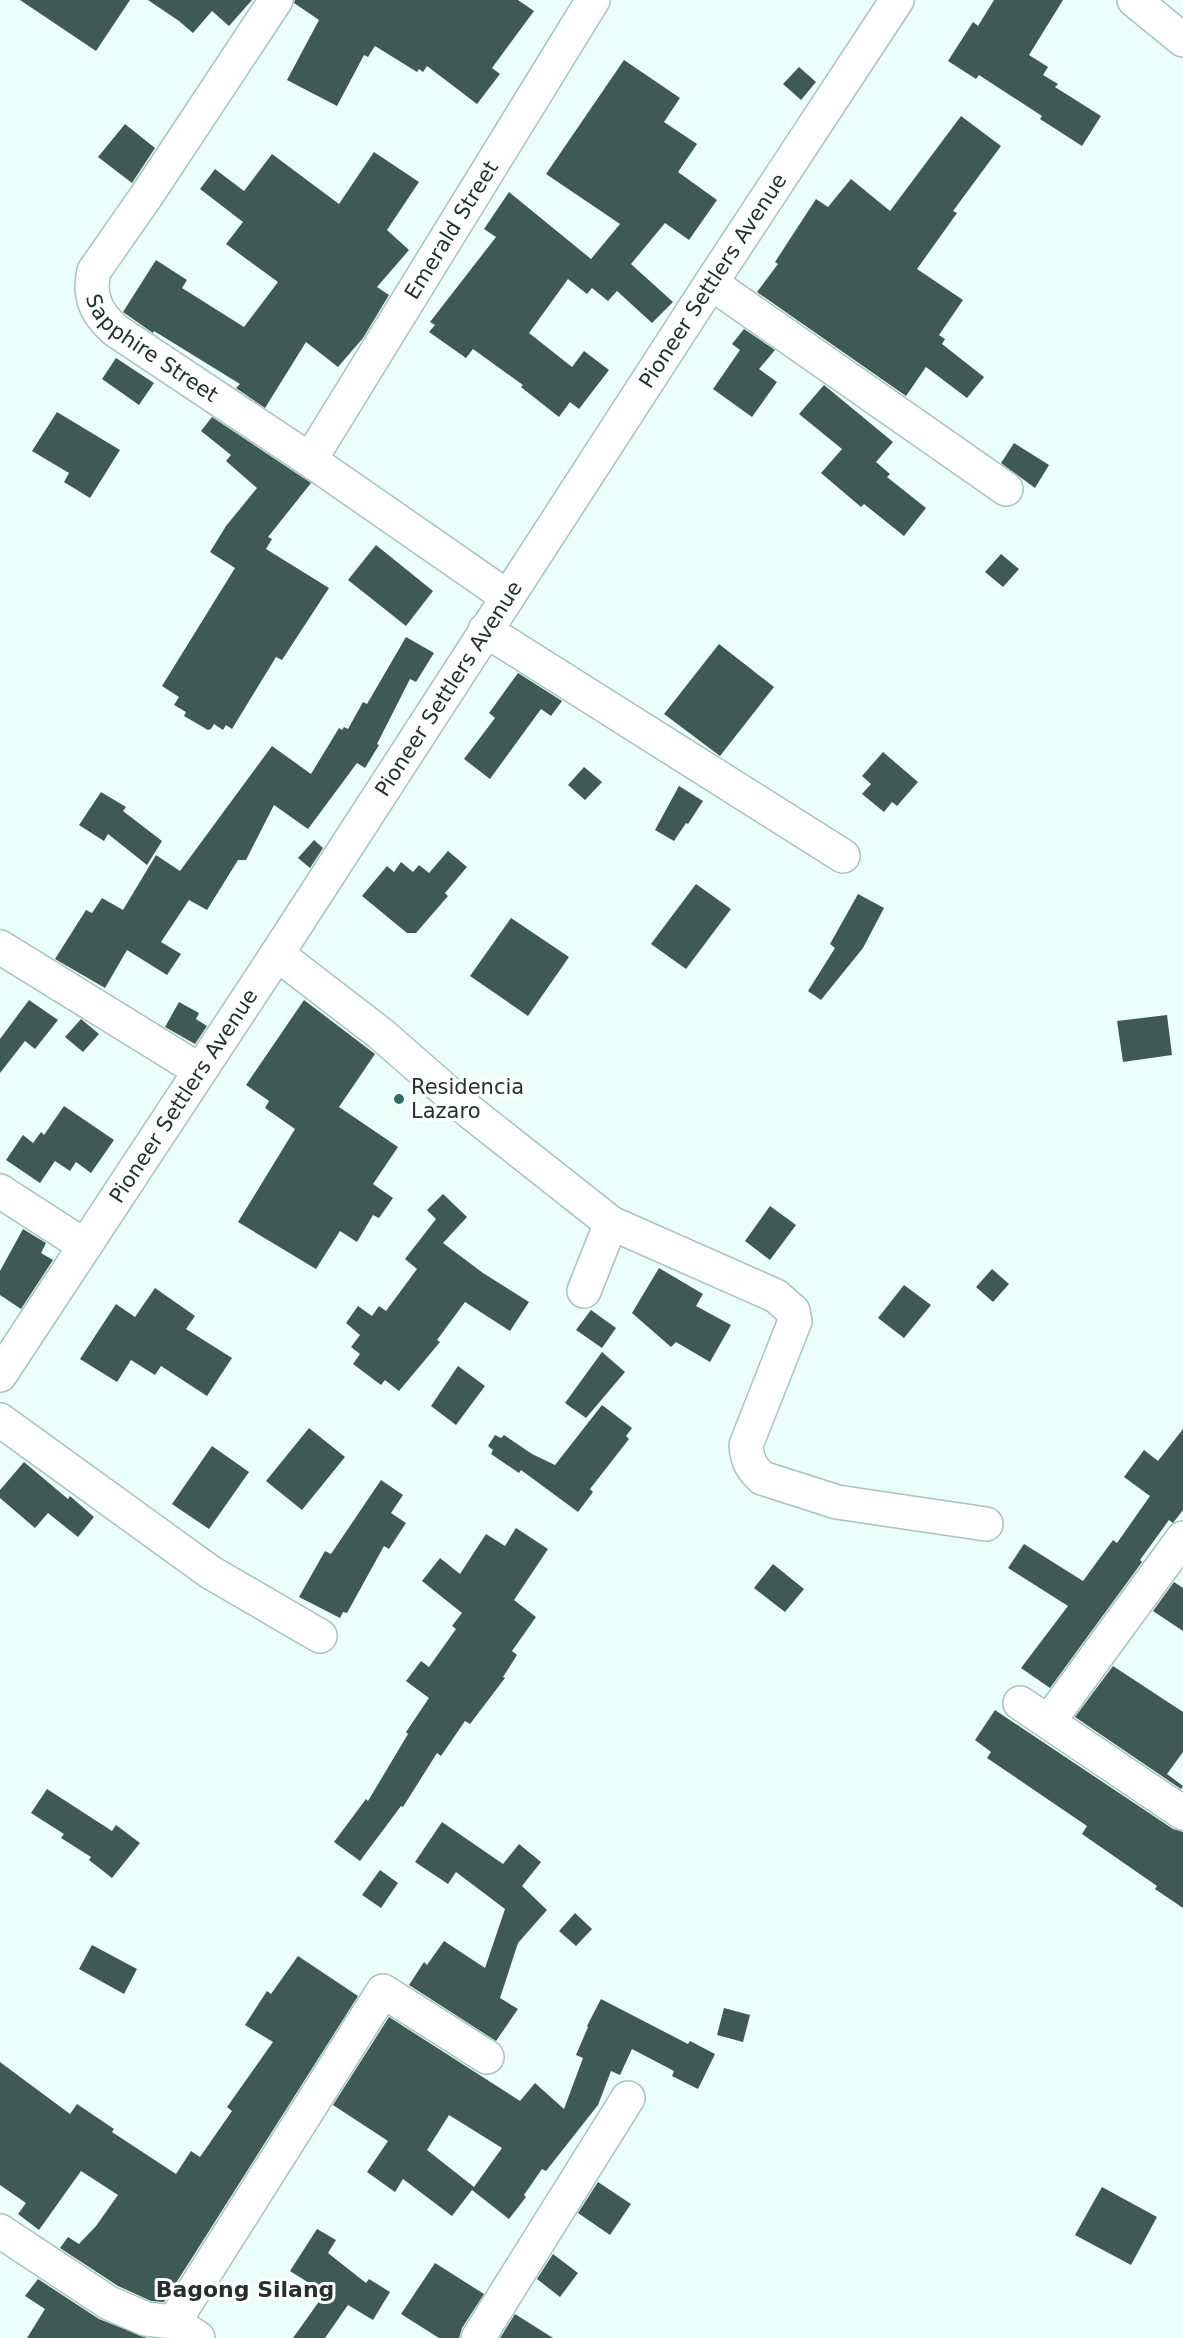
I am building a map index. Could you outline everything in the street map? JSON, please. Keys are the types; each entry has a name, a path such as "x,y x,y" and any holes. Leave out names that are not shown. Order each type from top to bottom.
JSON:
{"street":[{"name":"Sapphire Street","path":"276,0 94,271 90,285 93,300 103,320 115,330 310,460 506,596"},
{"name":"Emerald Street","path":"310,460 593,0"},
{"name":"Pioneer Settlers Avenue","path":"0,1375 277,954 506,596 897,0"},
{"path":"1134,0 1183,40"},
{"path":"711,282 1006,489"},
{"path":"485,630 843,856"},
{"path":"0,946 199,1070"},
{"path":"277,954 381,1034 468,1111 611,1223 776,1296 793,1311 795,1321 746,1445 747,1459 752,1470 762,1478 837,1502 986,1524"},
{"path":"0,1191 85,1246"},
{"path":"584,1291 611,1223"},
{"path":"0,1420 210,1572 320,1636"},
{"path":"1049,1721 1183,1538"},
{"path":"1020,1703 1182,1810"},
{"path":"0,2231 119,2308 146,2319 186,2330 383,1991 487,2057"},
{"path":"478,2338 628,2098"}],"building":[{"path":"20,0 130,0 96,51"},
{"path":"148,0 252,0 229,26 212,11 193,33"},
{"path":"295,0 518,0 534,11 492,68 500,74 477,104 427,66 423,72 419,69 417,72 375,46 368,57 364,55 337,106 287,80 319,20 294,3"},
{"path":"994,0 1063,0 1029,55 1048,67 1043,75 1058,84 1055,87 1101,116 1082,146 1040,119 1042,116 979,75 976,79 948,61 973,22 978,26"},
{"path":"624,60 680,98 664,122 697,144 678,172 717,200 689,240 665,223 631,264 673,302 652,323 617,291 608,301 592,288 587,294 568,279 529,333 572,367 584,351 609,370 579,409 570,402 559,417 521,387 523,385 473,349 466,358 429,332 435,325 430,322 496,237 484,229 509,192 591,259 620,224 546,174"},
{"path":"799,67 816,82 801,100 783,84"},
{"path":"961,116 1001,146 953,211 957,213 917,269 963,300 939,335 945,339 942,344 984,377 967,398 926,367 906,396 757,292 778,264 775,262 816,199 828,207 851,179 890,211"},
{"path":"125,124 155,148 132,183 98,157"},
{"path":"374,152 419,182 387,230 409,250 377,287 389,295 363,338 338,367 306,342 265,408 236,388 240,384 154,331 153,333 123,312 156,260 187,280 182,288 244,327 278,282 226,244 243,222 200,189 215,169 244,191 272,154 339,204"},
{"path":"744,329 775,350 759,369 777,382 752,417 713,389 740,350 732,344"},
{"path":"116,358 154,383 139,405 102,379"},
{"path":"824,385 893,442 876,462 890,474 887,477 926,508 904,536 864,504 861,507 821,473 842,449 799,414"},
{"path":"57,412 120,450 90,498 64,482 69,473 32,451"},
{"path":"212,417 311,483 268,537 272,539 266,549 329,588 282,660 276,657 232,729 226,725 223,730 214,724 208,730 184,716 186,712 174,705 179,697 162,686 235,568 210,552 226,526 257,488 226,461 231,455 201,431"},
{"path":"1014,443 1049,465 1035,488 1001,463"},
{"path":"376,545 433,591 406,626 348,580"},
{"path":"1001,554 1019,569 1003,587 985,572"},
{"path":"406,637 434,653 416,682 410,679 377,744 379,745 365,768 357,763 308,829 274,805 246,860 238,860 207,910 189,900 161,942 181,954 167,975 127,950 105,988 55,959 86,910 92,913 102,898 123,910 156,855 180,871 272,746 311,774 339,728 348,729 363,702 367,704"},
{"path":"719,644 774,687 720,756 664,714"},
{"path":"518,673 562,701 551,716 541,709 490,779 464,759 495,718 489,713"},
{"path":"883,752 918,782 897,806 892,802 884,812 862,794 871,784 862,776"},
{"path":"584,767 602,782 585,800 568,785"},
{"path":"679,786 703,801 674,841 655,830"},
{"path":"101,792 126,807 123,811 162,841 147,865 108,834 104,841 79,825"},
{"path":"314,840 323,848 310,868 298,858"},
{"path":"448,851 467,867 445,893 448,896 416,933 407,933 362,896 387,866 394,872 401,862 413,872 419,865 429,873"},
{"path":"696,884 731,909 686,969 651,944"},
{"path":"858,894 884,908 863,948 821,1000 808,991 835,948 830,944"},
{"path":"511,918 569,957 528,1016 470,976"},
{"path":"29,1000 58,1020 35,1049 25,1041 0,1073 0,1039"},
{"path":"304,1000 375,1054 339,1107 398,1147 373,1184 393,1198 379,1218 373,1215 357,1242 340,1231 316,1269 238,1222 295,1129 265,1108 269,1101 246,1085"},
{"path":"179,1002 199,1013 196,1019 207,1026 195,1044 165,1027"},
{"path":"1167,1015 1172,1055 1123,1062 1117,1021"},
{"path":"81,1019 99,1034 83,1052 65,1037"},
{"path":"64,1106 114,1140 91,1173 76,1162 70,1171 55,1161 40,1183 6,1160 23,1135 33,1143 41,1132 44,1135"},
{"path":"443,1194 467,1217 443,1243 483,1273 529,1302 510,1331 465,1302 437,1340 440,1342 399,1391 385,1380 381,1385 353,1364 360,1354 351,1347 360,1335 346,1323 358,1306 372,1316 379,1306 386,1311 417,1269 405,1259 436,1219 427,1210"},
{"path":"770,1206 796,1225 770,1260 745,1241"},
{"path":"23,1229 46,1243 41,1253 53,1260 21,1309 0,1295 0,1271"},
{"path":"659,1268 703,1294 696,1306 731,1325 710,1362 676,1342 671,1347 632,1313"},
{"path":"992,1269 1009,1284 993,1302 976,1287"},
{"path":"904,1285 931,1305 904,1338 878,1318"},
{"path":"155,1288 195,1316 186,1329 232,1358 207,1396 161,1366 155,1375 131,1360 117,1382 80,1359 116,1304 135,1317"},
{"path":"591,1310 616,1328 602,1348 576,1330"},
{"path":"602,1352 625,1372 586,1418 565,1403"},
{"path":"458,1366 485,1386 456,1425 431,1406"},
{"path":"602,1405 632,1428 626,1436 629,1439 590,1489 593,1492 578,1512 521,1470 519,1473 491,1454 493,1450 488,1446 495,1435 501,1438 504,1435 532,1454 555,1465"},
{"path":"309,1428 345,1457 302,1510 266,1481"},
{"path":"1183,1429 1183,1510 1173,1523 1169,1520 1140,1560 1142,1562 1050,1688 1021,1668 1068,1606 1008,1568 1024,1544 1083,1581 1113,1540 1117,1543 1150,1496 1124,1477 1144,1450 1158,1461"},
{"path":"212,1446 249,1472 209,1529 172,1504"},
{"path":"24,1462 68,1499 70,1496 94,1517 78,1537 48,1513 35,1528 0,1498 0,1490"},
{"path":"381,1480 403,1495 391,1513 406,1523 389,1549 384,1546 347,1613 343,1612 340,1618 299,1597 325,1551 331,1554"},
{"path":"516,1528 548,1549 514,1600 536,1617 512,1651 517,1655 503,1677 505,1678 470,1724 465,1721 441,1756 437,1753 403,1807 401,1806 360,1861 334,1842 366,1799 368,1801 408,1734 406,1732 429,1698 406,1681 421,1661 429,1667 456,1629 452,1626 462,1613 422,1581 440,1558 460,1574 486,1534 505,1546"},
{"path":"773,1564 804,1589 785,1612 754,1588"},
{"path":"1174,1582 1183,1588 1183,1631 1153,1611"},
{"path":"1113,1666 1183,1712 1183,1752 1167,1774 1183,1786 1181,1789 1075,1717"},
{"path":"995,1710 1173,1829 1183,1832 1183,1908 1155,1889 1157,1886 1082,1834 1087,1826 987,1758 991,1752 975,1740"},
{"path":"47,1789 112,1831 116,1825 140,1843 112,1878 89,1860 91,1857 61,1838 64,1834 31,1813"},
{"path":"442,1822 503,1864 519,1844 541,1862 522,1886 547,1910 518,1943 500,1998 518,2009 496,2041 409,1985 424,1962 427,1965 444,1941 485,1968 505,1909 456,1872 448,1884 415,1862"},
{"path":"380,1870 398,1883 381,1908 362,1895"},
{"path":"575,1913 592,1929 576,1946 559,1931"},
{"path":"92,1945 137,1969 124,1994 79,1969"},
{"path":"298,1956 358,1996 164,2302 151,2301 118,2286 60,2248 68,2237 79,2244 96,2226 118,2195 81,2171 39,2230 18,2214 26,2203 0,2185 0,2062 70,2114 77,2104 114,2129 112,2132 176,2174 191,2151 200,2157 232,2111 227,2107 273,2042 245,2025 267,1991 271,1994"},
{"path":"601,1999 688,2044 690,2041 715,2054 698,2089 672,2076 674,2071 632,2049 620,2075 611,2071 598,2105 546,2171 542,2169 524,2195 526,2197 509,2219 472,2190 452,2216 403,2179 395,2192 367,2172 388,2141 333,2105 389,2017 520,2101 535,2083 564,2109 583,2058 576,2055","holes":["449,2115 502,2148 474,2187 427,2150"]},
{"path":"724,2008 750,2015 743,2042 717,2035"},
{"path":"598,2182 631,2204 610,2235 578,2213"},
{"path":"1102,2187 1157,2217 1131,2265 1075,2235"},
{"path":"317,2229 336,2240 328,2253 366,2283 369,2279 390,2292 373,2320 348,2305 325,2338 293,2338 325,2293 290,2271"},
{"path":"553,2254 578,2273 560,2297 537,2279"},
{"path":"435,2263 484,2294 462,2328 459,2338 439,2338 401,2314"},
{"path":"38,2279 99,2319 147,2338 27,2338 45,2309 25,2296"},
{"path":"515,2314 553,2338 500,2338"}],"place":[{"name":"Residencia Lazaro","path":"399,1099"}],"district":[{"name":"Bagong Silang","path":"245,2289"}]}
